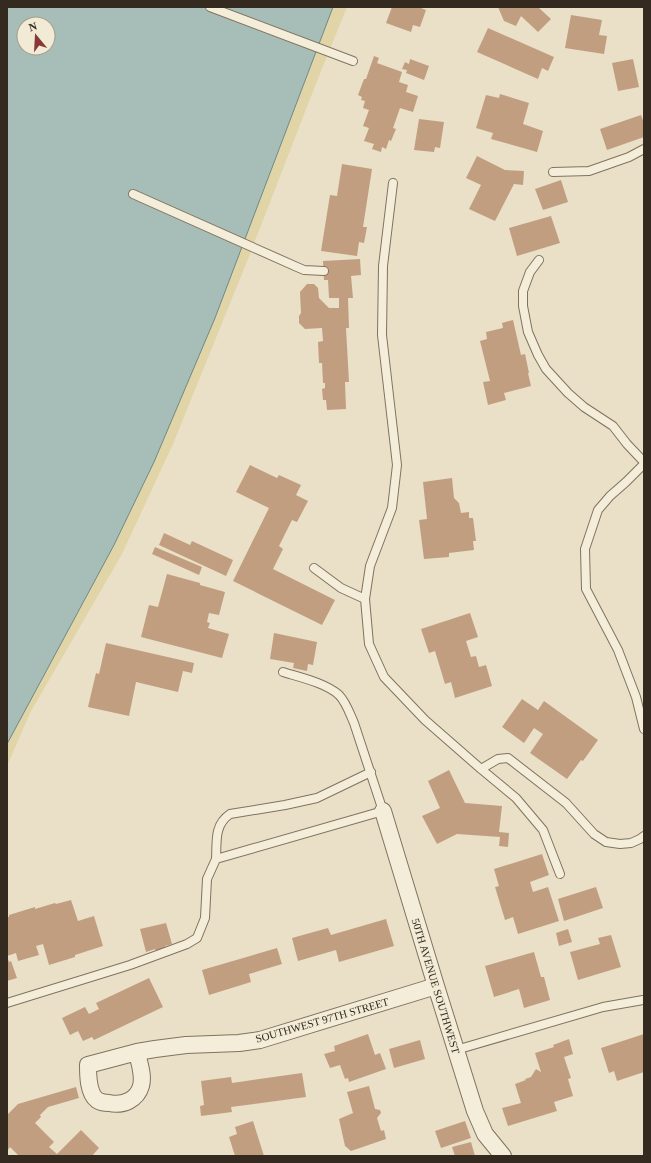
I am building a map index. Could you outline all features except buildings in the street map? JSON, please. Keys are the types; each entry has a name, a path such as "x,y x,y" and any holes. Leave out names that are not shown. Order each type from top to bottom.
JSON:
{"street":[{"name":"50TH AVENUE SOUTHWEST","path":"383,810 475,1111 485,1134 503,1156"},
{"name":"SOUTHWEST 97TH STREET","path":"137,1052 142,1076 141,1085 138,1092 127,1102 116,1105 98,1100 93,1094 89,1083 88,1065 137,1052 186,1045 239,1043 260,1040 436,986"}],"lane":[{"path":"210,7 353,61"},
{"path":"553,172 589,171 630,157 644,149"},
{"path":"393,183 383,266 382,335 397,465 392,508 370,566 365,599 369,644 384,677 424,720 516,798 543,830 560,874"},
{"path":"133,194 297,268 304,270 324,271"},
{"path":"540,260 530,272 524,291 523,306 528,332 538,355 546,369 568,393 613,426 644,463 610,496 598,510 585,549 586,589 618,650 636,696 644,729"},
{"path":"314,568 341,588 365,599"},
{"path":"216,859 383,810 354,722 340,696 328,688 283,672"},
{"path":"481,769 498,758 508,758 566,803 594,834 606,842 620,844 631,843 640,840 644,836"},
{"path":"7,1004 130,966 188,944 197,938 205,918 207,878 216,859 218,827 223,818 230,814 285,805 316,798 371,772"},
{"path":"456,1050 603,1007 643,1000"}],"sand":[{"path":"304,7 347,7 246,264 173,444 122,554 30,713 7,766 7,693"}],"water":[{"path":"7,7 333,7 215,318 154,462 114,545 7,744"}]}
